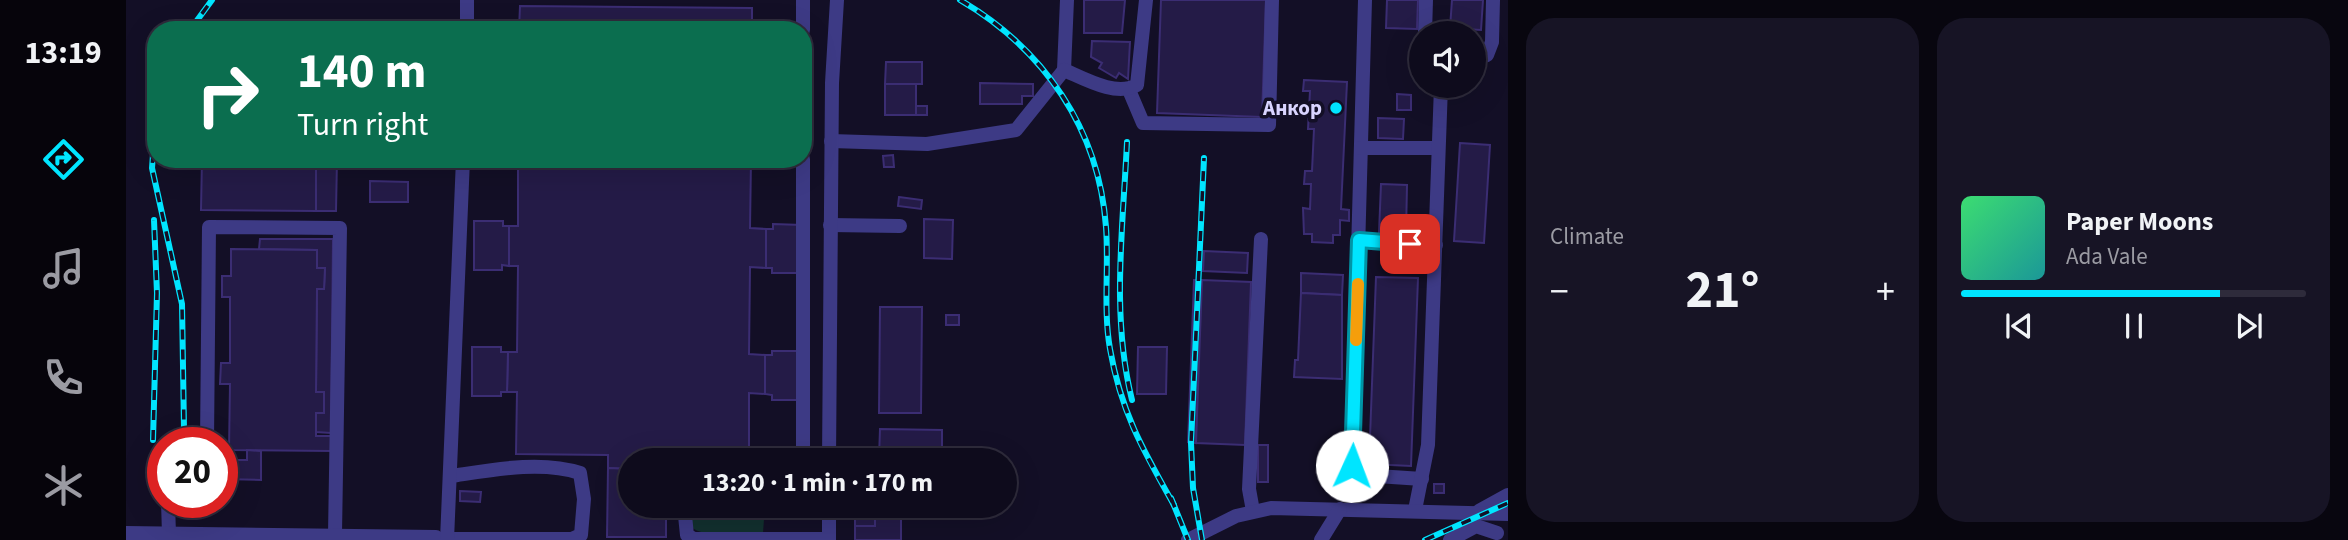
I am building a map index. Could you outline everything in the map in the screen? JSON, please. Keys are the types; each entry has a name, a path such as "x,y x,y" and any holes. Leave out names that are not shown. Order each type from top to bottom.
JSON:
{"street":[{"path":"467,0 467,21"},
{"path":"803,0 803,21"},
{"path":"829,448 831,141 837,0"},
{"path":"831,141 927,144 1016,130 1065,70 1067,0"},
{"path":"1065,70 1117,90 1129,90 1138,85 1146,0"},
{"path":"1129,90 1143,124 1269,125 1272,0"},
{"path":"1365,0 1352,466 1362,475 1422,479"},
{"path":"1425,21 1426,0"},
{"path":"1486,55 1492,42 1493,0"},
{"path":"1415,510 1428,445 1440,98"},
{"path":"1361,148 1438,148"},
{"path":"445,540 451,476 463,168"},
{"path":"803,168 803,447"},
{"path":"830,225 900,226"},
{"path":"207,427 209,227 340,228 335,534"},
{"path":"1253,511 1249,489 1261,239"},
{"path":"1359,240 1436,245"},
{"path":"126,533 335,534 436,537 445,540 572,539 581,535 584,499 580,473 566,468 494,469 451,476"},
{"path":"1478,511 1508,495"},
{"path":"1188,540 1236,516 1282,508 1478,511 1506,514 1498,537 1476,526 1455,539"},
{"path":"1321,540 1340,509"},
{"path":"168,518 169,534"},
{"path":"685,518 687,535 694,539 829,539 829,518"}],"green space":[{"path":"688,518 764,518 763,533 711,534 693,528"}],"building":[{"path":"1084,0 1125,0 1122,33 1084,33"},
{"path":"1161,0 1266,0 1262,117 1157,113"},
{"path":"1387,0 1418,0 1417,21 1409,21 1409,29 1386,28"},
{"path":"1452,0 1483,0 1482,21 1450,21"},
{"path":"520,6 752,8 752,21 519,21"},
{"path":"1092,41 1130,42 1128,79 1119,73 1116,78 1099,68 1102,63 1091,57"},
{"path":"886,62 922,62 922,84 885,84"},
{"path":"1304,80 1347,82 1341,209 1349,210 1349,221 1340,220 1340,235 1333,235 1333,243 1312,242 1312,234 1304,234 1303,208 1310,209 1311,184 1304,184 1305,171 1312,171 1314,129 1308,129 1310,91 1303,91"},
{"path":"980,83 1033,84 1033,96 1022,96 1022,104 980,104"},
{"path":"885,84 916,84 916,115 885,115"},
{"path":"1397,94 1409,95 1411,110 1397,110"},
{"path":"916,106 927,106 927,115 916,115"},
{"path":"1378,118 1404,119 1403,139 1378,138"},
{"path":"1460,143 1490,145 1484,243 1454,241"},
{"path":"893,155 894,167 884,167 883,156"},
{"path":"202,168 316,168 316,211 201,210"},
{"path":"316,168 337,168 336,211 316,211"},
{"path":"518,168 751,168 750,228 766,229 766,268 750,267 749,354 765,355 765,394 749,393 749,448 618,448 618,468 608,468 608,455 516,454 517,392 507,392 508,352 517,352 518,266 509,266 509,226 518,226"},
{"path":"370,181 408,182 408,202 370,202"},
{"path":"1381,184 1407,185 1406,233 1379,233"},
{"path":"899,197 922,200 921,209 898,206"},
{"path":"924,219 953,220 952,259 924,258"},
{"path":"474,221 503,221 503,226 509,226 509,266 502,265 502,270 474,270"},
{"path":"773,224 802,225 801,273 772,273 772,268 766,268 766,229 773,229"},
{"path":"260,239 333,239 331,433 316,432 316,413 324,413 324,392 316,392 317,289 324,289 325,268 317,268 317,250 259,249"},
{"path":"231,249 317,250 317,268 325,268 324,289 317,289 316,392 324,392 324,413 316,413 316,436 332,436 332,451 238,450 238,427 229,427 230,384 220,384 221,363 230,363 230,297 222,297 222,276 231,276"},
{"path":"1204,251 1248,253 1247,273 1203,271"},
{"path":"1301,273 1343,275 1342,295 1301,293"},
{"path":"1376,277 1418,278 1411,466 1369,464"},
{"path":"1194,280 1202,280 1196,443 1188,442"},
{"path":"1202,280 1251,282 1245,445 1196,443"},
{"path":"1301,293 1342,295 1342,379 1294,377 1295,360 1298,360"},
{"path":"880,307 922,307 921,413 879,413"},
{"path":"946,315 959,315 959,325 946,325"},
{"path":"472,347 501,347 501,352 508,352 507,392 501,392 501,396 472,396"},
{"path":"1138,347 1167,347 1166,394 1137,394"},
{"path":"772,351 801,351 800,400 772,400 772,395 765,394 765,355 772,355"},
{"path":"880,429 942,430 942,448 879,448"},
{"path":"1258,445 1268,445 1268,482 1258,482"},
{"path":"247,450 261,451 261,480 238,479 238,460 247,460"},
{"path":"608,468 618,468 618,518 666,518 666,537 607,537"},
{"path":"1434,484 1444,484 1444,493 1434,493"},
{"path":"460,491 481,492 480,502 460,501"},
{"path":"855,518 875,518 875,526 855,526"},
{"path":"875,518 901,518 901,540 855,540 855,526 875,526"}],"railway":[{"path":"197,21 212,0"},
{"path":"960,0 1017,42 1062,95 1079,125 1092,157 1101,191 1107,242 1108,334 1115,372 1127,412 1174,505"},
{"path":"1127,142 1120,304 1132,400"},
{"path":"1202,540 1193,488 1191,443 1204,158"},
{"path":"152,168 182,304 184,427"},
{"path":"153,427 157,293 154,220"},
{"path":"1171,498 1188,540"},
{"path":"1425,540 1508,503"}],"slow traffic":[{"path":"1356,340 1358,284"}],"place":[{"name":"Анкор","path":"1336,108"}],"route":[{"path":"1352,466 1359,240 1410,244"}]}
